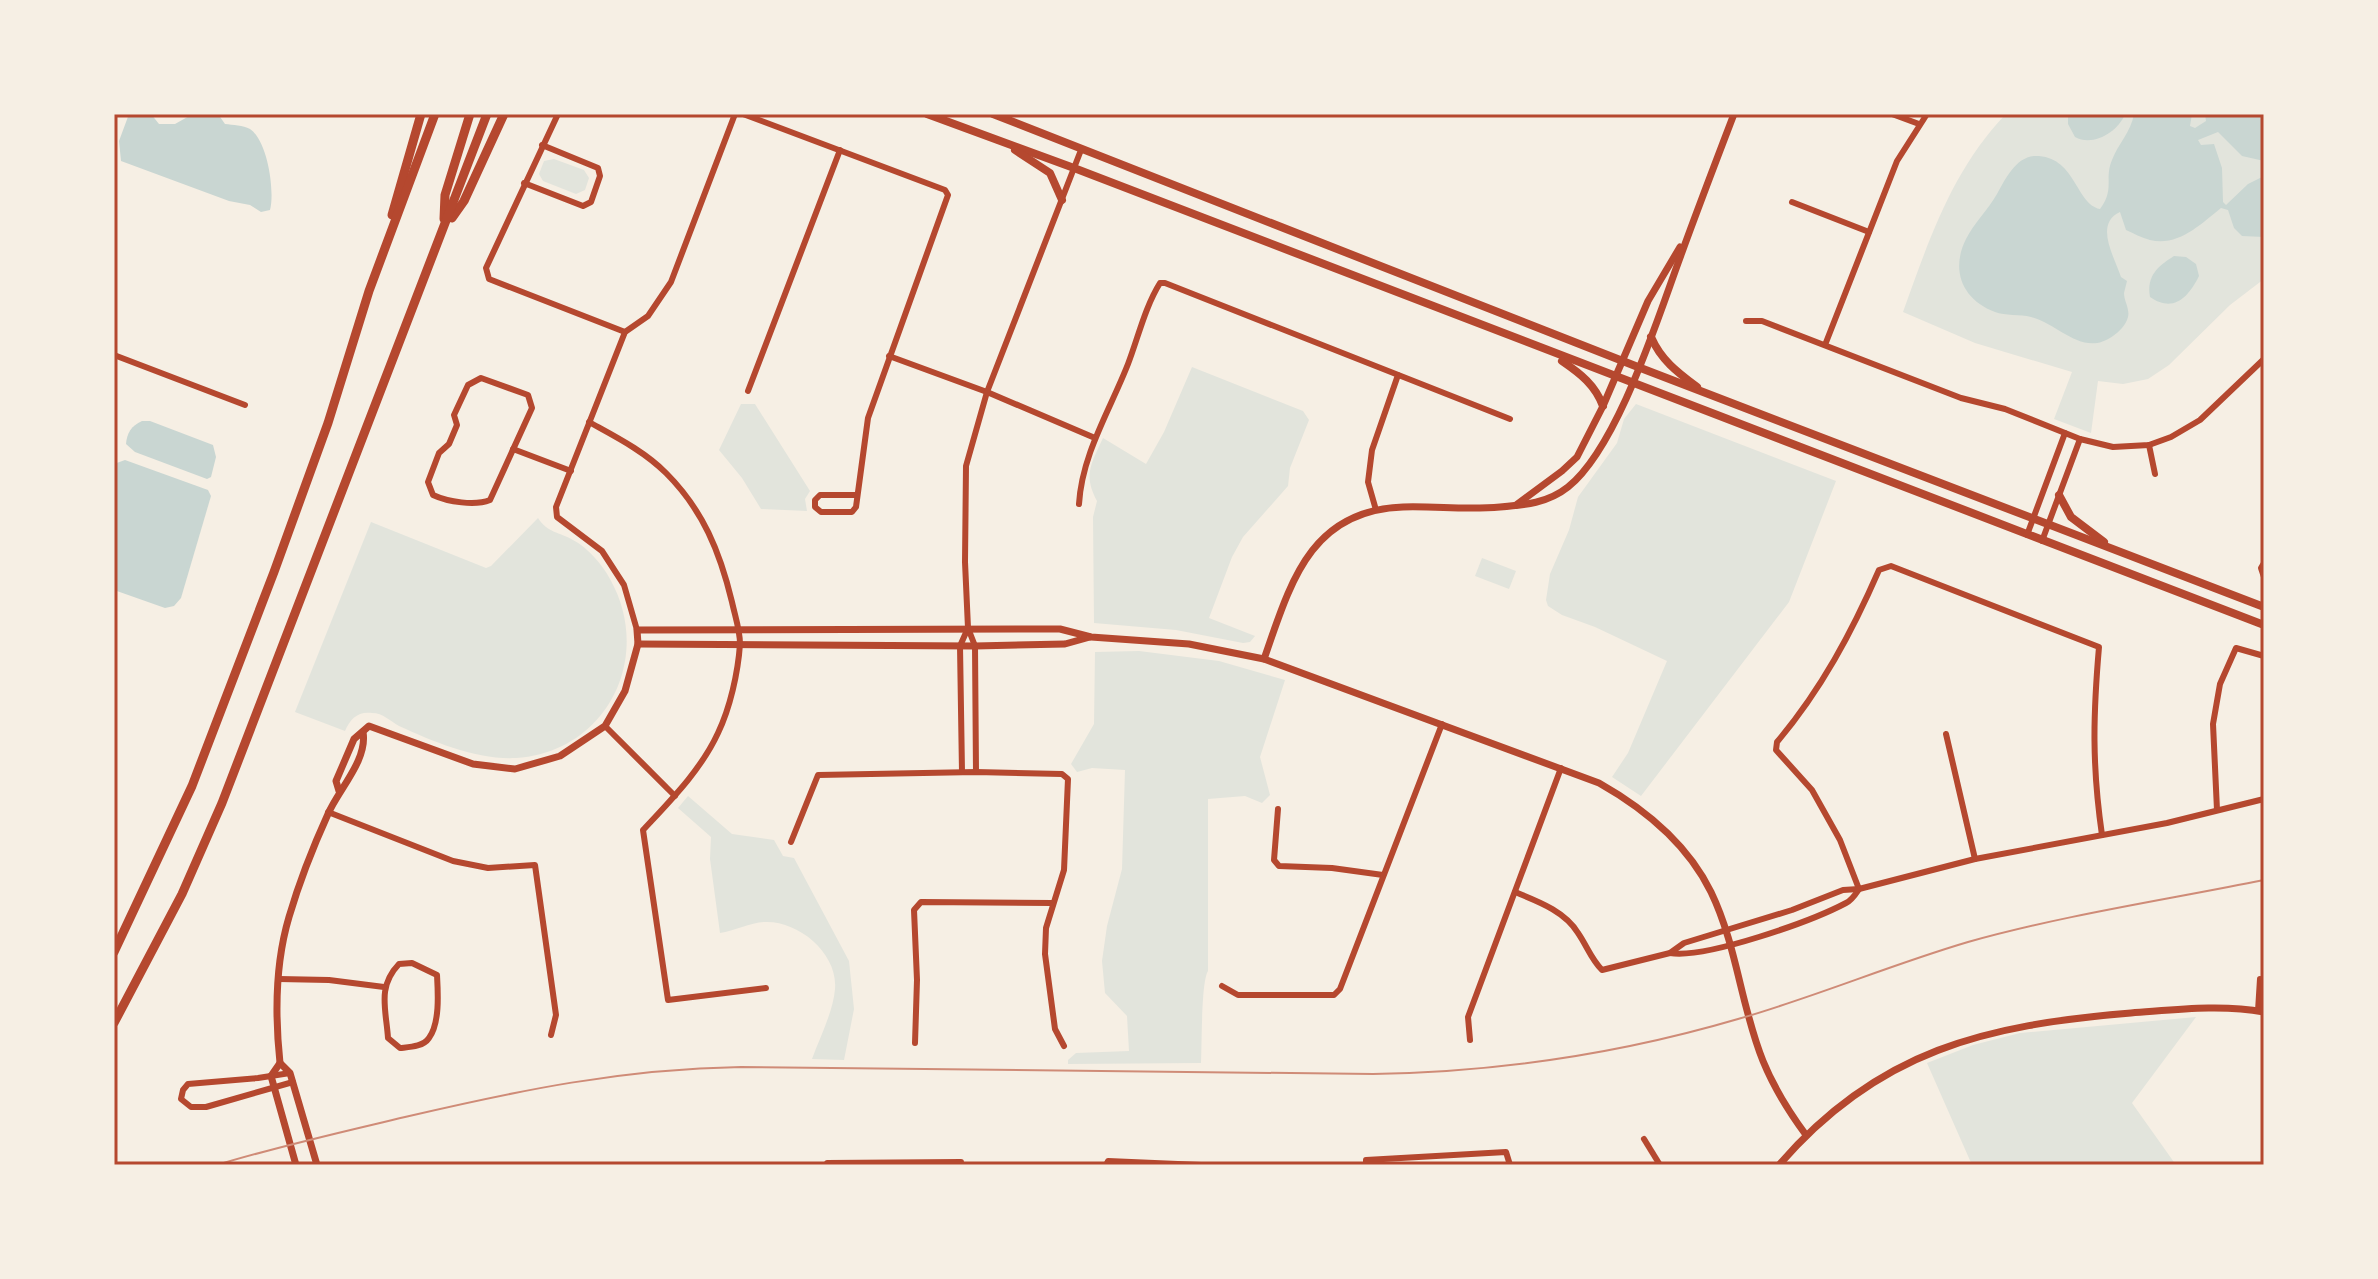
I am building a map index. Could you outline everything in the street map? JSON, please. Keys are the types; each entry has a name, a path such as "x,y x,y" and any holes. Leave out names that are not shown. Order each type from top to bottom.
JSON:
{"main road":[{"path":"114,952 192,786 323,438 421,114"},
{"path":"369,291 435,114"},
{"path":"443,230 445,195 470,114"},
{"path":"114,1023 182,894 222,803 487,114"},
{"path":"443,230 464,201 504,114"},
{"path":"927,114 2264,625"},
{"path":"993,114 1638,367 2264,607"},
{"path":"998,139 1050,173 1062,200"},
{"path":"1651,337 1670,366 1704,392"},
{"path":"1548,351 1586,378 1598,392 1603,406"},
{"path":"2059,495 2071,517 2121,553"}],"street":[{"path":"558,114 486,268 489,279 625,332"},
{"path":"317,1165 290,1073 280,1063 276,1024 288,920 328,812 339,791 336,781 354,739 369,726 473,764 515,769 560,756 605,726 625,691 638,644 637,630 624,585 602,551 557,517 556,507 625,332 648,316 671,282 735,114"},
{"path":"743,114 945,190 948,195 868,418 856,507 852,512 821,512 815,507 815,500 820,495 856,495"},
{"path":"1264,659 1301,564 1330,534 1352,519 1376,510 1404,507 1469,510 1545,501 1568,487 1593,462 1651,337 1734,114"},
{"path":"1892,114 1919,124"},
{"path":"1825,345 1897,161 1927,114"},
{"path":"524,183 583,206 591,202 600,176 598,168 542,145"},
{"path":"748,391 840,150"},
{"path":"976,772 975,646 968,628 965,562 966,466 987,392 1081,150"},
{"path":"1792,202 1869,232"},
{"path":"1515,506 1577,457 1603,406 1648,301 1690,229"},
{"path":"1079,504 1080,482 1095,438 1111,407 1160,283 1510,419"},
{"path":"1746,321 1762,321 1961,398 2005,409 2080,439 2113,447 2149,445 2171,437 2200,420 2264,359"},
{"path":"114,355 245,405"},
{"path":"889,356 987,392 1095,438"},
{"path":"1376,510 1368,482 1372,450 1398,375"},
{"path":"481,378 528,395 532,401 532,408 513,449 490,500 481,503 440,499 433,495 428,482 439,453 449,444 457,425 454,415 473,380 481,378"},
{"path":"589,422 631,446 664,471 694,505 711,535 723,566 739,630 740,645 731,693 718,733 675,796 643,830 668,1000 766,988"},
{"path":"2027,535 2065,433"},
{"path":"2042,541 2080,439"},
{"path":"2149,445 2155,474"},
{"path":"513,449 571,471"},
{"path":"2264,563 2261,568 2264,577"},
{"path":"1859,889 1840,840 1812,790 1776,750 1777,742 1828,673 1857,620 1879,570 1891,566 2099,647 2093,712 2093,757 2102,835"},
{"path":"962,772 960,646 968,628"},
{"path":"637,630 1060,629 1091,637 1189,644 1264,659 1599,783 1661,825 1710,891 1726,931 1762,1059 1774,1085 1806,1135"},
{"path":"638,644 975,646 1065,644 1091,637"},
{"path":"2217,810 2213,724 2220,684 2236,648 2264,656"},
{"path":"1222,986 1238,995 1334,995 1340,989 1442,724"},
{"path":"605,726 675,796"},
{"path":"1946,734 1975,859"},
{"path":"1470,1040 1468,1017 1561,768"},
{"path":"791,842 818,775 962,772 1062,774 1068,779 1064,870 1046,928 1045,954 1055,1029 1064,1046"},
{"path":"1515,892 1550,907 1576,929 1594,962 1602,970 1670,953 1684,943 1843,890 1859,889 1975,859 2167,823 2264,799"},
{"path":"1278,809 1274,860 1279,866 1332,868 1383,875"},
{"path":"328,812 453,861 488,868 535,865 556,1015 551,1035"},
{"path":"1670,953 1685,956 1730,945 1850,901 1859,889"},
{"path":"915,1043 917,980 914,910 921,902 1052,903"},
{"path":"412,963 437,975 435,1022 429,1039 421,1045 400,1048 388,1038 384,987 399,964 412,963"},
{"path":"279,979 329,980 384,987"},
{"path":"1779,1165 1806,1135 1855,1095 1944,1046 2029,1024 2072,1018 2191,1008 2261,1011 2260,979"},
{"path":"280,1063 271,1076 296,1165"},
{"path":"290,1073 188,1084 181,1099 191,1107 206,1107 293,1082"},
{"path":"1644,1139 1660,1165"},
{"path":"1366,1165 1366,1160 1506,1152 1510,1165"},
{"path":"1106,1165 1108,1161 1201,1165"},
{"path":"826,1165 961,1162 960,1165"}],"shaded area":[{"path":"129,114 151,114 159,124 175,124 191,115 218,114 225,124 250,129 261,144 269,167 272,191 270,210 261,212 250,205 229,201 121,161 119,141"},
{"path":"2006,114 2264,114 2264,279 2230,305 2169,365 2148,379 2123,384 2098,381 2091,433 2054,419 2072,372 1975,343 1903,312 1933,232 1957,182 1971,158"},
{"path":"2068,114 2125,114 2117,127 2097,139 2075,137 2068,124"},
{"path":"2134,114 2192,114 2190,126 2195,128 2206,121 2205,114 2264,114 2264,161 2242,156 2218,132 2198,140 2201,145 2214,144 2222,168 2223,202 2226,205 2248,184 2264,176 2264,237 2242,236 2234,228 2228,210 2221,208 2179,237 2160,241 2126,230 2120,212 2112,217 2108,224 2108,241 2121,277 2127,281 2124,293 2128,317 2120,330 2102,342 2081,342 2041,321 1999,313 1975,300 1962,283 1961,251 1969,233 2013,168 2031,156 2051,159 2068,173 2086,199 2100,209 2107,196 2112,160"},
{"path":"554,159 584,170 589,178 585,190 576,194 543,181 539,174 544,161"},
{"path":"2174,256 2186,257 2196,264 2199,276 2179,301 2158,302 2150,297 2152,277"},
{"path":"1192,367 1303,411 1309,420 1290,468 1288,486 1243,537 1232,557 1209,618 1255,636 1250,642 1176,630 1094,623 1093,517 1097,501 1090,484 1092,463 1103,438 1146,464 1164,432"},
{"path":"741,404 755,404 810,491 805,499 807,511 761,509 742,478 719,450"},
{"path":"1636,404 1836,481 1789,602 1641,796 1612,777 1628,753 1667,661 1562,615 1548,606 1546,600 1550,574 1569,530 1578,497 1617,443 1624,419"},
{"path":"142,421 150,421 213,445 216,457 211,477 207,479 135,452 126,444 132,428"},
{"path":"125,460 208,490 211,496 181,598 174,606 165,608 114,590 114,464"},
{"path":"538,518 554,532 579,543 594,557 610,579 622,609 627,639 624,668 614,696 597,719 575,738 548,752 501,758 441,744 376,713 359,715 345,731 295,712 371,522 486,568"},
{"path":"1482,558 1516,571 1509,589 1475,576"},
{"path":"1139,651 1219,661 1285,680 1260,757 1270,795 1262,803 1245,796 1208,799 1208,971 1203,1000 1201,1063 1068,1064 1076,1053 1129,1051 1127,1016 1105,993 1102,961 1107,926 1122,869 1125,770 1092,768 1077,772 1071,764 1094,724 1095,652"},
{"path":"688,796 732,834 774,840 783,856 794,858 849,961 854,1009 844,1060 812,1059 834,998 834,976 824,952 804,934 780,923 756,923 720,933 710,859 711,837 678,808"},
{"path":"2196,1017 2132,1103 2176,1165 1972,1165 1927,1063 1973,1045 2020,1033"}],"tram line":[{"path":"217,1165 490,1098 654,1072 741,1067 1373,1074 1465,1069 1557,1059 1648,1042 1738,1019 2004,932 2264,880"}]}
